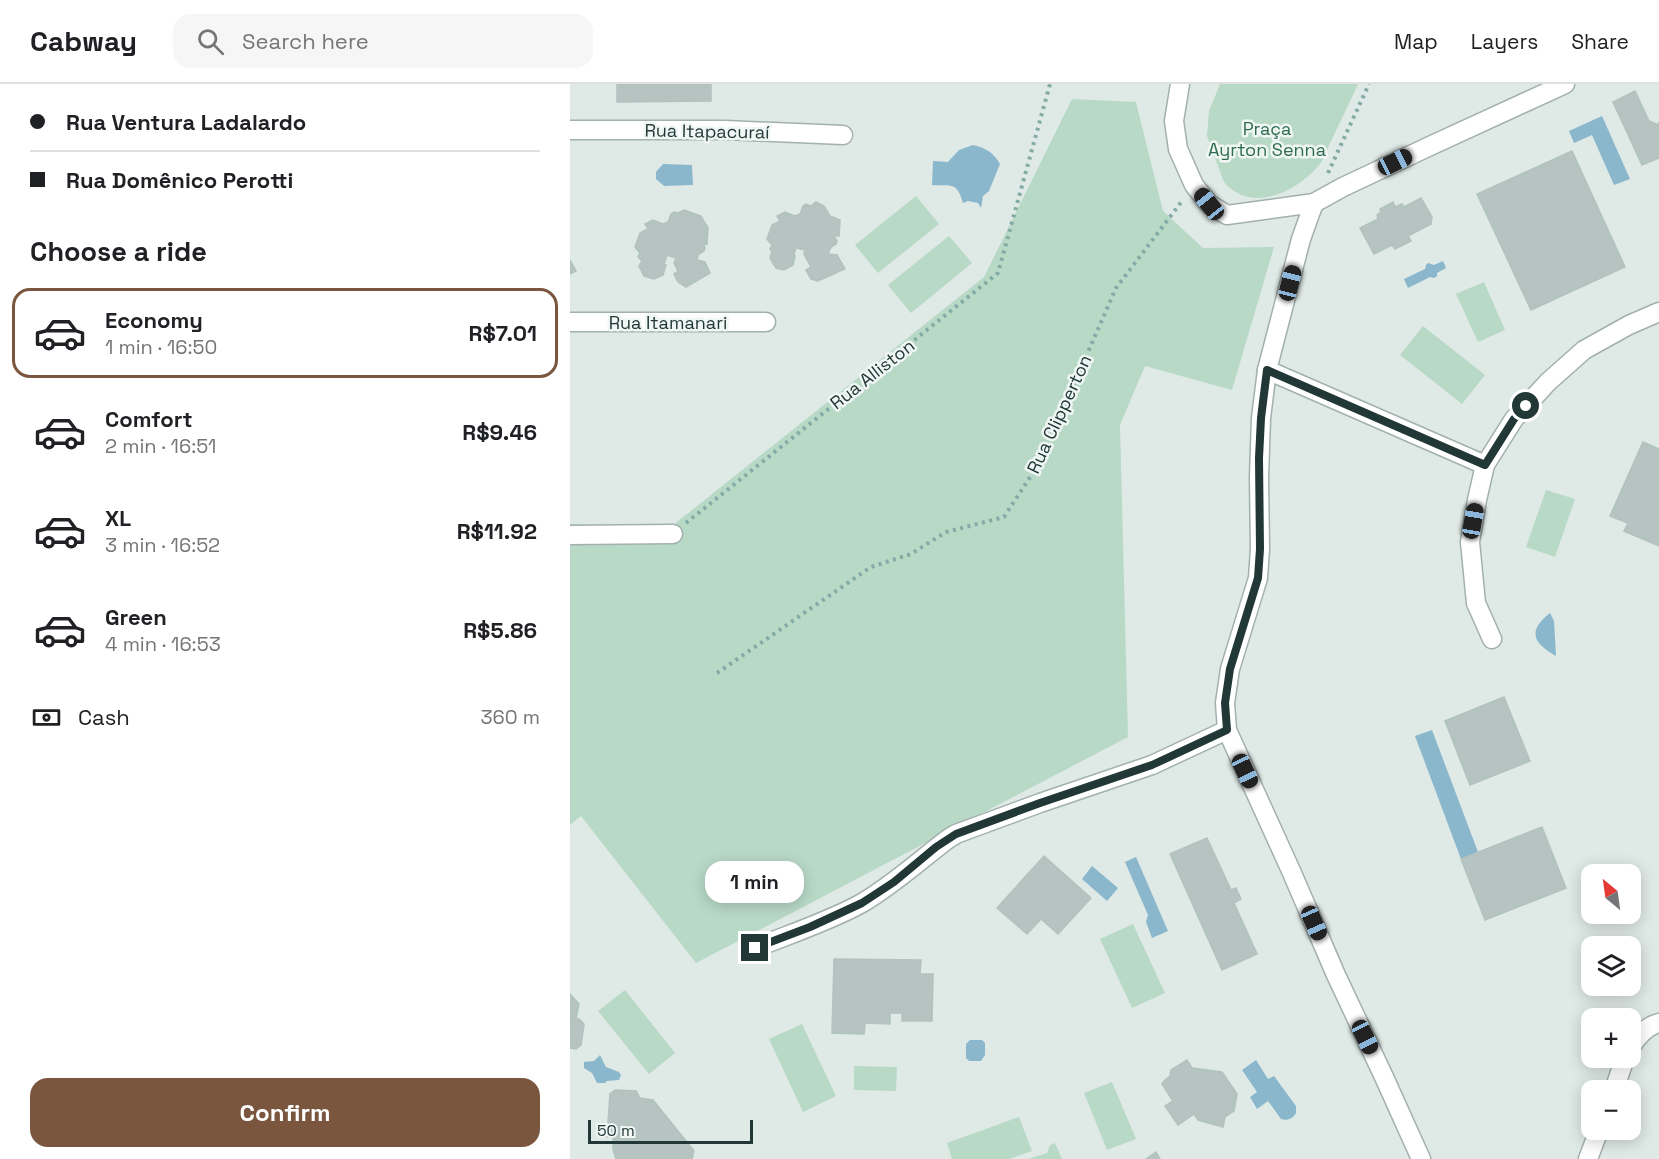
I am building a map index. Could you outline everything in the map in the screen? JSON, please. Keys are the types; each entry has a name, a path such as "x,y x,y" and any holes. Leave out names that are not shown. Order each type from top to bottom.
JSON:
{"street":[{"path":"1180,84 1174,121 1178,149 1194,185 1209,204 1227,215 1314,203 1420,150 1565,84"},
{"name":"Rua Itapacuraí","path":"570,130 725,130 843,135"},
{"path":"1314,203 1301,239 1267,370 1259,454 1258,578 1230,669 1225,703 1227,730 1420,1159"},
{"path":"1492,639 1476,603 1470,542 1485,465 1514,419 1548,382 1584,350 1629,325 1659,312"},
{"name":"Rua Itamanari","path":"570,322 766,322"},
{"path":"1267,370 1485,465"},
{"path":"570,535 673,534"},
{"path":"755,948 810,927 862,903 894,882 936,847 956,834 1152,765 1227,730"},
{"path":"1641,1035 1659,1023"},
{"path":"1588,1159 1595,1140"}],"path":[{"name":"Rua Alliston","path":"673,534 716,497 998,273 1050,84"},
{"path":"1314,203 1369,84"},
{"name":"Rua Clipperton","path":"717,673 871,567 910,554 946,532 1004,517 1040,462 1116,288 1194,185"}],"green space":[{"name":"Praça Ayrton Senna","path":"1220,84 1358,84 1320,164 1300,183 1274,196 1261,198 1248,197 1235,192 1224,182 1207,136 1209,111"},
{"path":"1072,99 1136,102 1163,211 1203,248 1274,247 1232,390 1145,366 1120,425 1128,737 696,963 581,816 570,825 570,524 672,526 984,277"},
{"path":"916,196 939,224 878,273 855,245"},
{"path":"949,236 972,263 911,313 888,285"},
{"path":"1484,282 1505,330 1478,342 1456,294"},
{"path":"1423,326 1485,375 1462,404 1400,355"},
{"path":"1546,490 1575,499 1555,557 1526,547"},
{"path":"1133,924 1165,993 1132,1008 1100,939"},
{"path":"625,990 675,1053 649,1074 598,1011"},
{"path":"802,1024 836,1096 803,1112 769,1039"},
{"path":"854,1066 897,1067 896,1091 854,1090"},
{"path":"1112,1082 1136,1139 1107,1150 1084,1093"},
{"path":"1019,1117 1032,1151 1010,1159 952,1159 947,1143"},
{"path":"1055,1143 1062,1159 1028,1159 1047,1153 1050,1145"}],"water":[{"path":"1602,116 1630,179 1614,185 1592,135 1574,143 1569,131"},
{"path":"973,145 989,151 1000,164 989,191 983,196 981,208 978,203 968,201 963,203 958,191 952,186 932,185 933,161 948,162 959,150"},
{"path":"663,164 692,165 693,185 664,186 656,179 656,172"},
{"path":"1443,261 1446,268 1437,273 1437,276 1408,288 1404,279 1425,269 1428,263 1434,265"},
{"path":"1550,613 1554,621 1556,656 1542,646 1536,636 1538,625"},
{"path":"1432,730 1478,852 1461,859 1415,736"},
{"path":"1136,857 1168,931 1152,938 1146,922 1148,915 1125,862"},
{"path":"1092,866 1118,888 1107,901 1082,879"},
{"path":"970,1040 982,1040 985,1043 985,1055 981,1061 969,1061 966,1058 966,1044"},
{"path":"600,1055 606,1067 619,1072 621,1075 619,1080 597,1083 592,1073 584,1068 584,1062 594,1061"},
{"path":"1256,1060 1268,1079 1274,1076 1296,1106 1296,1113 1292,1118 1281,1119 1268,1101 1257,1109 1250,1097 1257,1092 1242,1070"}],"building":[{"path":"617,84 711,84 711,101 617,102"},
{"path":"1635,91 1649,121 1658,125 1659,122 1659,158 1642,165 1613,102"},
{"path":"1572,151 1625,267 1531,310 1477,194"},
{"path":"1421,198 1432,217 1431,224 1408,236 1411,241 1395,249 1392,245 1374,254 1360,228 1378,219 1380,209 1393,202 1395,207 1402,204 1404,207"},
{"path":"816,202 824,206 830,216 840,220 839,236 834,236 836,244 831,247 828,254 837,255 845,269 818,281 811,279 806,270 811,267 804,254 805,250 796,248 793,265 784,270 776,268 770,258 772,245 767,239 772,225 780,221 777,216 785,212 795,216 800,214 806,204 811,206"},
{"path":"684,210 701,216 708,228 707,244 703,243 704,251 698,255 697,260 705,262 710,273 686,287 678,282 674,274 678,271 674,263 676,258 667,255 663,275 654,279 644,276 639,266 642,261 638,257 640,253 635,247 640,233 648,229 645,224 653,220 663,224 668,222 674,212"},
{"path":"570,260 576,271 570,274"},
{"path":"1643,442 1659,449 1659,546 1624,531 1628,523 1610,516"},
{"path":"1504,697 1530,761 1470,785 1445,721"},
{"path":"1542,827 1566,888 1485,920 1461,859"},
{"path":"1207,838 1231,890 1236,888 1241,899 1234,903 1257,954 1222,970 1170,854"},
{"path":"1044,856 1091,898 1058,934 1041,919 1027,934 997,908"},
{"path":"834,959 921,960 920,974 933,974 932,1021 902,1021 902,1013 890,1013 890,1024 865,1023 864,1034 832,1033"},
{"path":"570,994 579,1004 576,1019 584,1024 581,1045 576,1049 570,1048"},
{"path":"1187,1060 1192,1068 1222,1072 1237,1094 1234,1111 1225,1117 1223,1127 1198,1120 1194,1114 1178,1125 1165,1106 1173,1101 1162,1084 1170,1076 1171,1070"},
{"path":"615,1090 636,1091 640,1098 653,1100 694,1151 692,1159 616,1159 613,1137 607,1137 610,1094"},
{"path":"1156,1152 1160,1159 1146,1159"}],"route":[{"path":"755,948 810,927 862,903 894,882 936,847 956,834 1152,765 1227,730 1225,703 1230,669 1258,578 1260,549 1258,477 1261,418 1267,370 1485,465 1514,419 1526,406"}]}
